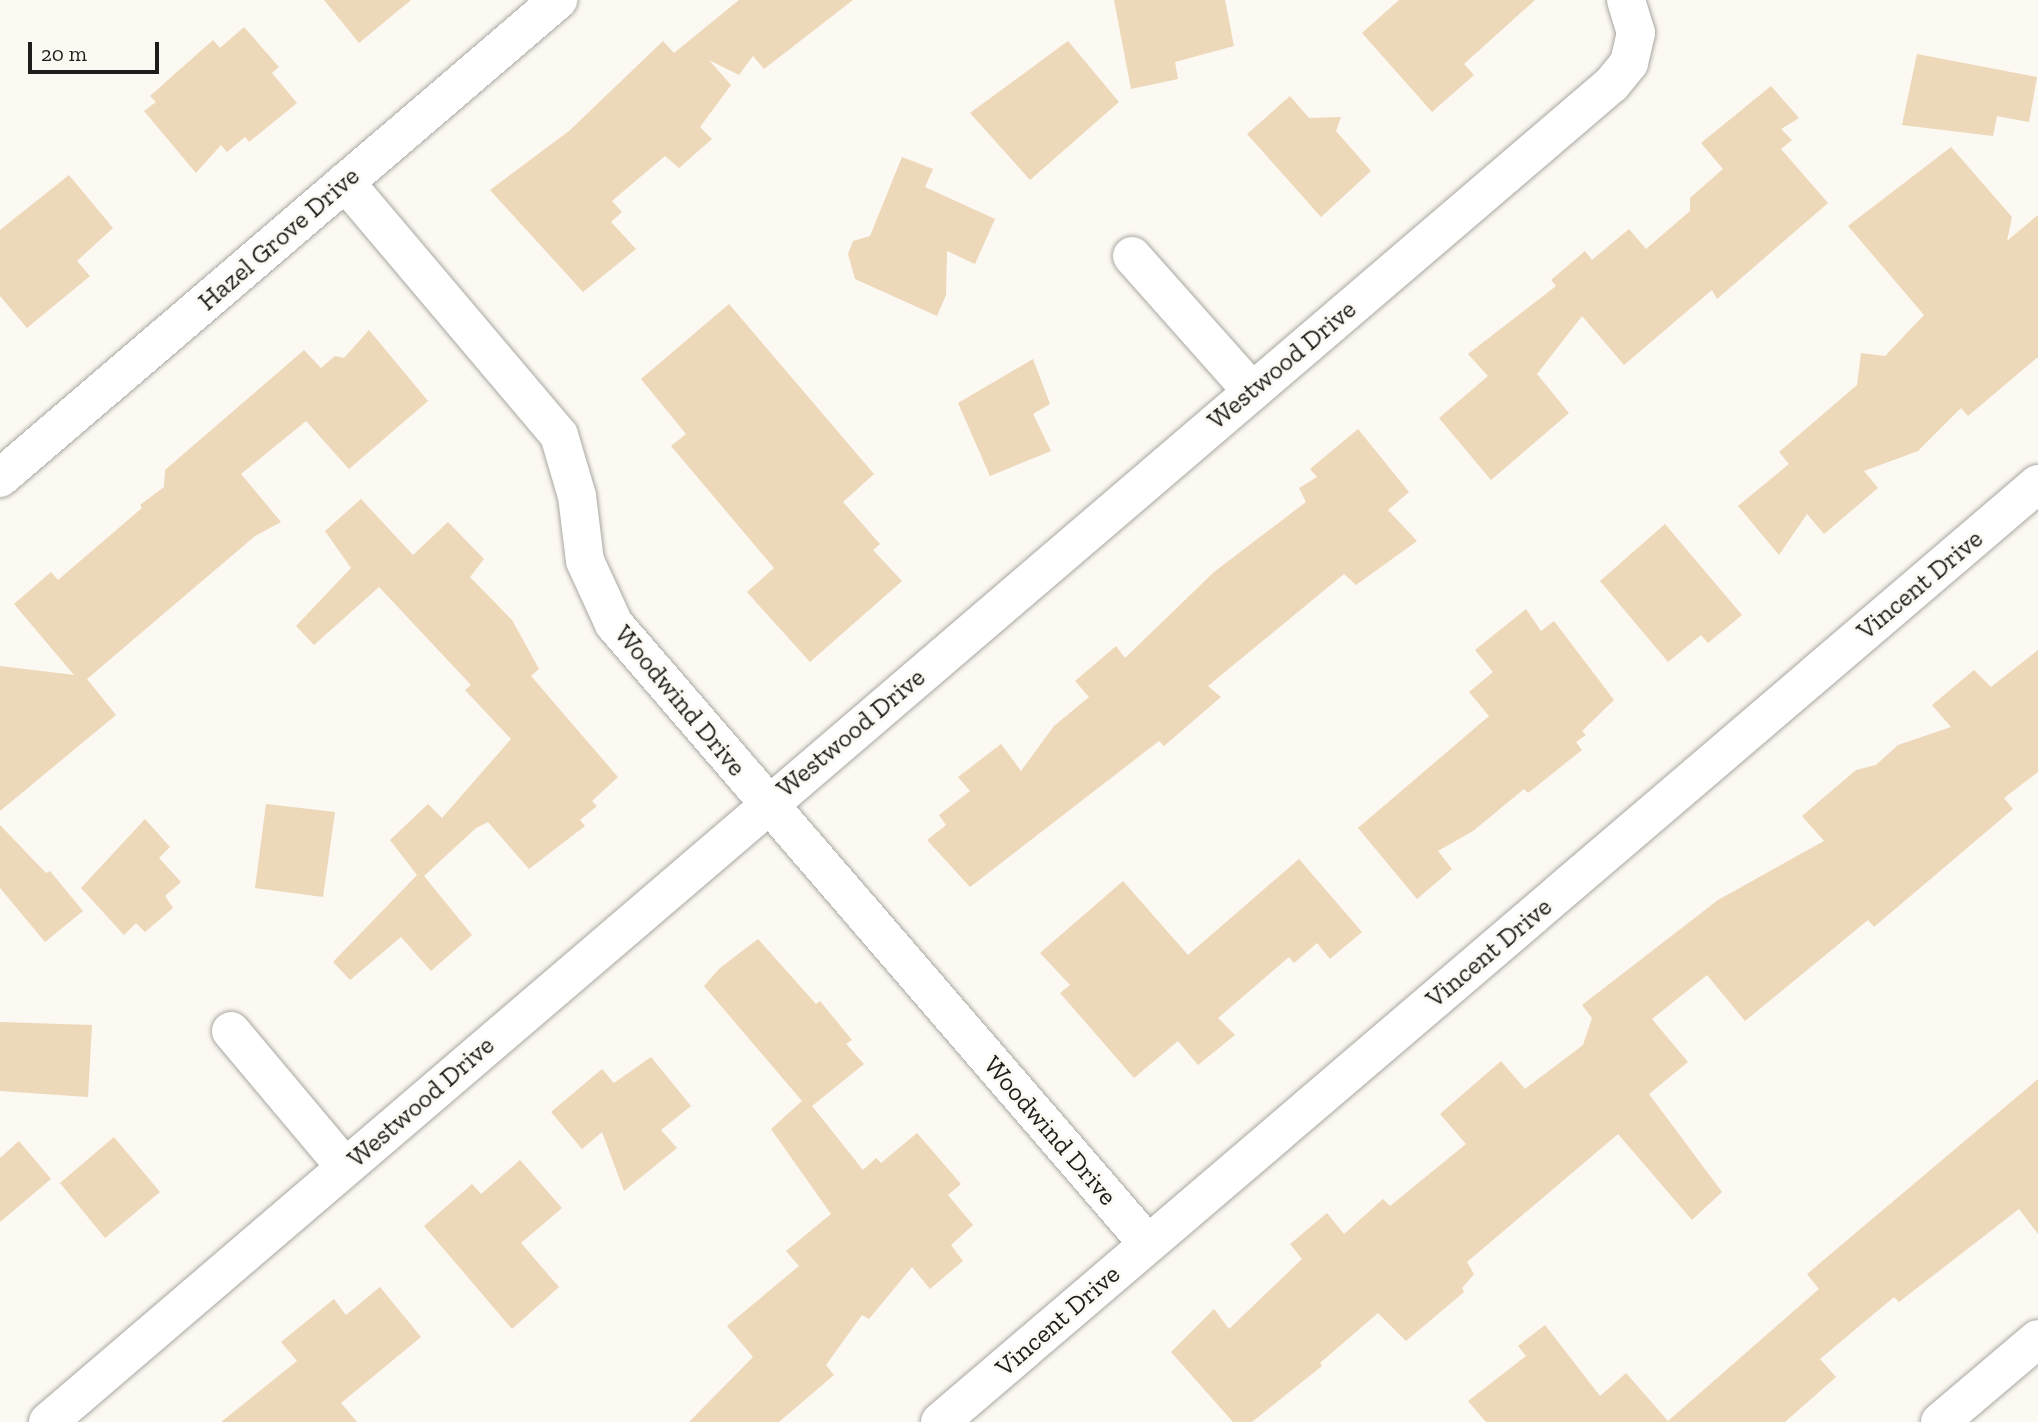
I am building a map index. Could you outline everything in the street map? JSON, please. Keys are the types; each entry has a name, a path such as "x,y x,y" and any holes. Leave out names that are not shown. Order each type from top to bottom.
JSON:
{"street":[{"name":"Hazel Grove Drive","path":"0,478 558,0"},
{"name":"Westwood Drive","path":"48,1422 1612,84 1629,63 1631,17"},
{"name":"Woodwind Drive","path":"345,182 559,435 577,496 585,561 614,624 1148,1244"},
{"path":"1132,256 1252,391"},
{"name":"Vincent Drive","path":"940,1422 1148,1244 2032,503"},
{"path":"231,1031 345,1167"},
{"path":"1940,1422 2038,1339"}],"building":[{"path":"324,0 411,0 359,43"},
{"path":"739,0 853,0 764,69 753,56 739,75 709,60 731,85 700,127 712,139 679,168 665,156 612,201 622,212 611,222 636,249 583,292 490,190 569,131 663,41 674,53"},
{"path":"1114,0 1225,0 1234,46 1175,62 1178,79 1131,89"},
{"path":"1399,0 1535,0 1464,64 1474,75 1432,112 1362,33"},
{"path":"244,27 279,67 272,73 297,103 249,142 245,137 227,152 221,145 196,173 144,111 156,102 150,96 213,40 220,48"},
{"path":"1068,41 1119,102 1030,180 970,113"},
{"path":"1917,54 2037,77 2029,122 1997,116 1993,136 1902,125"},
{"path":"1771,86 1799,118 1781,129 1792,140 1781,149 1828,203 1717,299 1712,290 1624,365 1582,316 1537,374 1569,413 1491,480 1439,418 1488,376 1468,354 1556,286 1551,280 1585,251 1592,260 1629,229 1646,249 1690,211 1690,198 1723,169 1701,143"},
{"path":"1290,96 1309,118 1341,117 1336,131 1371,171 1321,217 1247,134"},
{"path":"1951,147 2012,217 2007,241 2038,215 2038,357 1968,416 1961,408 1918,451 1864,471 1878,488 1824,534 1807,514 1779,555 1738,506 1789,464 1779,452 1857,385 1861,353 1885,356 1924,315 1848,226"},
{"path":"902,157 933,169 925,187 995,219 975,264 947,251 946,295 937,316 855,279 848,254 853,241 870,236"},
{"path":"69,175 113,228 77,261 90,276 27,328 0,296 0,230"},
{"path":"729,304 874,474 843,502 880,544 873,550 902,581 810,662 747,592 774,568 671,446 686,434 641,379"},
{"path":"369,330 428,401 349,469 306,421 241,474 281,522 255,536 87,679 116,715 0,811 0,666 74,675 14,604 51,572 58,580 142,508 140,505 164,487 165,470 304,350 321,368 335,356 344,358"},
{"path":"1033,359 1050,404 1033,414 1051,451 990,476 958,403"},
{"path":"1358,429 1409,492 1388,510 1417,541 1356,585 1344,574 1208,686 1221,697 1164,746 1159,741 970,887 927,840 946,825 939,815 970,791 958,777 1001,744 1021,771 1054,726 1089,697 1075,681 1116,646 1125,658 1214,572 1306,502 1299,488 1317,477 1310,469"},
{"path":"361,499 413,555 448,522 484,559 470,577 512,620 539,669 531,676 618,777 592,801 597,806 580,820 585,826 529,869 488,822 476,828 424,876 472,935 431,971 401,937 350,980 333,962 417,875 390,840 428,804 442,818 511,739 465,690 471,685 379,587 314,645 296,626 351,568 325,531"},
{"path":"1665,524 1742,615 1708,643 1701,635 1668,662 1600,581"},
{"path":"1526,609 1541,631 1554,621 1614,700 1582,731 1586,735 1576,742 1582,750 1528,793 1524,789 1473,831 1438,851 1452,869 1417,899 1358,828 1489,716 1469,692 1493,672 1475,650"},
{"path":"2038,650 2038,772 2004,798 2013,809 1874,927 1868,920 1745,1021 1707,975 1652,1019 1688,1062 1649,1094 1722,1192 1692,1220 1618,1134 1467,1262 1474,1274 1462,1288 1464,1292 1406,1341 1378,1313 1320,1363 1322,1366 1252,1422 1233,1422 1171,1352 1214,1309 1229,1329 1302,1259 1290,1244 1327,1213 1344,1234 1383,1199 1390,1206 1466,1144 1440,1114 1501,1061 1525,1089 1583,1045 1592,1018 1582,1005 1718,900 1824,841 1802,816 1856,770 1876,765 1898,745 1951,727 1932,705 1974,670 1991,687"},
{"path":"266,804 335,812 323,897 255,888"},
{"path":"145,819 170,847 159,858 181,882 165,896 173,908 145,932 136,923 124,935 81,888"},
{"path":"0,825 46,873 50,871 83,911 45,942 0,888"},
{"path":"1299,859 1362,932 1330,959 1317,943 1294,963 1289,957 1218,1018 1235,1035 1198,1065 1178,1041 1134,1078 1060,993 1070,985 1040,953 1123,881 1188,955"},
{"path":"758,939 816,1004 820,1001 852,1040 846,1044 864,1064 812,1106 863,1170 876,1158 881,1163 917,1133 961,1184 948,1195 973,1225 951,1245 963,1261 930,1289 912,1267 869,1319 862,1315 826,1365 834,1375 779,1422 689,1422 753,1357 727,1326 799,1266 786,1251 831,1214 771,1129 802,1101 704,986 720,968"},
{"path":"0,1022 92,1025 88,1097 0,1091"},
{"path":"651,1057 691,1106 661,1130 677,1148 624,1191 602,1132 582,1149 551,1112 602,1069 614,1083"},
{"path":"2038,1079 2038,1234 2019,1209 1899,1302 1894,1297 1820,1359 1836,1377 1785,1422 1486,1422 1468,1401 1526,1356 1518,1346 1545,1325 1600,1396 1626,1373 1668,1421 1819,1289 1807,1274"},
{"path":"114,1137 160,1192 105,1238 60,1183"},
{"path":"19,1141 51,1179 0,1222 0,1158"},
{"path":"520,1160 562,1208 521,1243 559,1287 512,1329 424,1226 472,1184 481,1194"},
{"path":"380,1287 421,1337 341,1403 357,1422 221,1422 297,1361 281,1342 334,1299 346,1315"}]}
